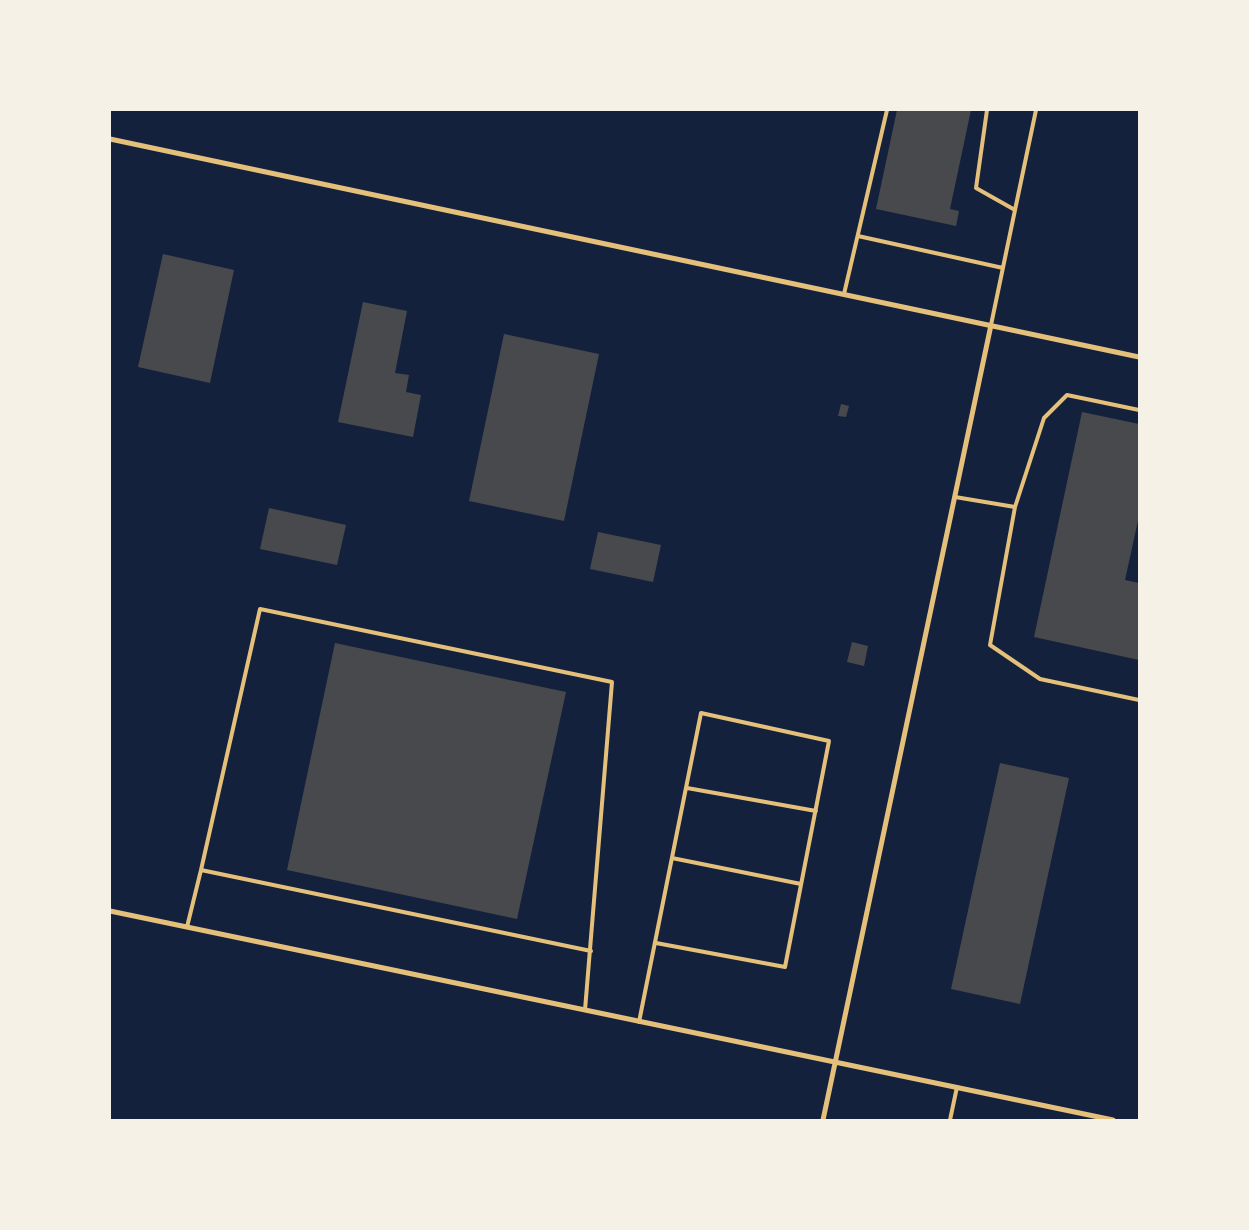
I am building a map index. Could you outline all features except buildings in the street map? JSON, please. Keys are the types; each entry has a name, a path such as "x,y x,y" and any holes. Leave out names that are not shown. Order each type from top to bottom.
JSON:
{"street":[{"path":"110,139 1139,357"},
{"path":"823,1120 991,325"},
{"path":"110,911 1112,1120"}],"lane":[{"path":"844,294 888,110"},
{"path":"987,110 976,188 1016,210"},
{"path":"991,325 1036,110"},
{"path":"858,236 1003,268"},
{"path":"1139,410 1067,395 1044,418 1015,507 990,645 1040,679 1139,700"},
{"path":"955,497 1015,507"},
{"path":"187,927 260,609 612,682 585,1010"},
{"path":"639,1022 701,713 829,741 785,967 656,943"},
{"path":"686,788 816,811"},
{"path":"672,858 801,884"},
{"path":"201,870 591,951"},
{"path":"950,1120 957,1087"}]}
